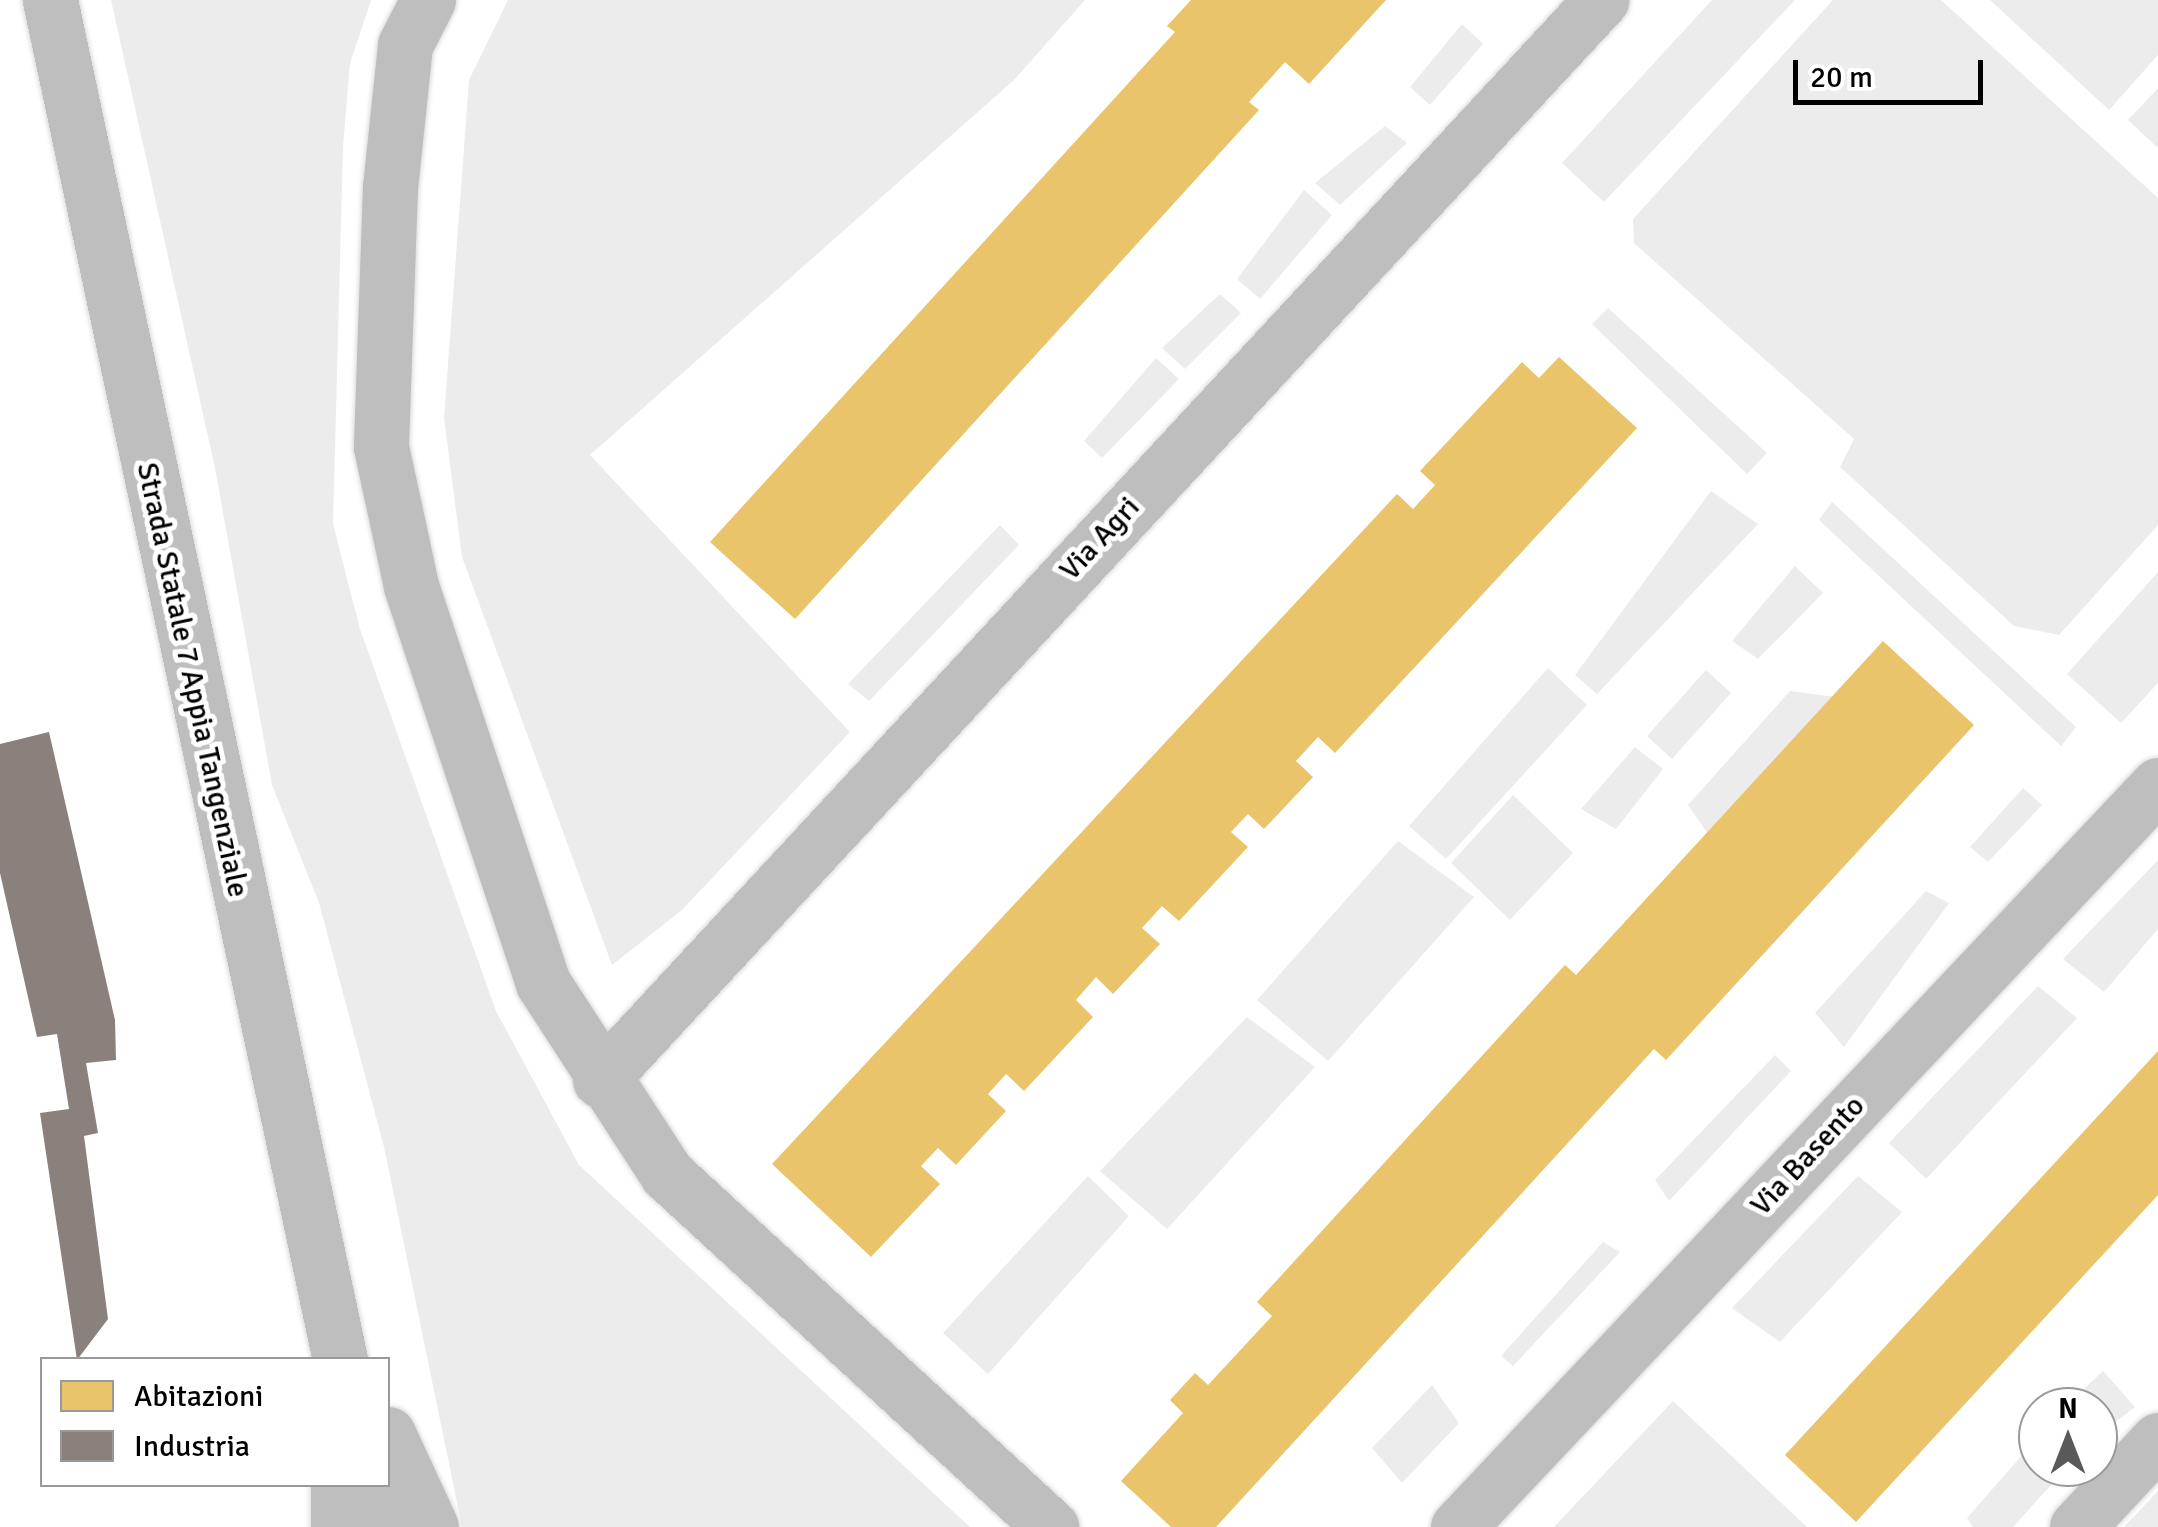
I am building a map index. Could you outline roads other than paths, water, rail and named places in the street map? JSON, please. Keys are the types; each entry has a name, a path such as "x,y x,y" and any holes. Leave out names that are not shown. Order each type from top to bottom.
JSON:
{"main road":[{"name":"Strada Statale 7 Appia Tangenziale","path":"50,0 339,1356"},
{"path":"428,0 405,45 390,186 381,447 410,586 542,983 600,1080 667,1174 1051,1527"},
{"name":"Via Agri","path":"600,1080 1602,0"},
{"name":"Via Basento","path":"1458,1527 2158,785"},
{"path":"390,1438 431,1527"},
{"path":"2077,1527 2158,1440"},
{"path":"338,1487 338,1527"},
{"path":"368,1487 376,1527"}]}
